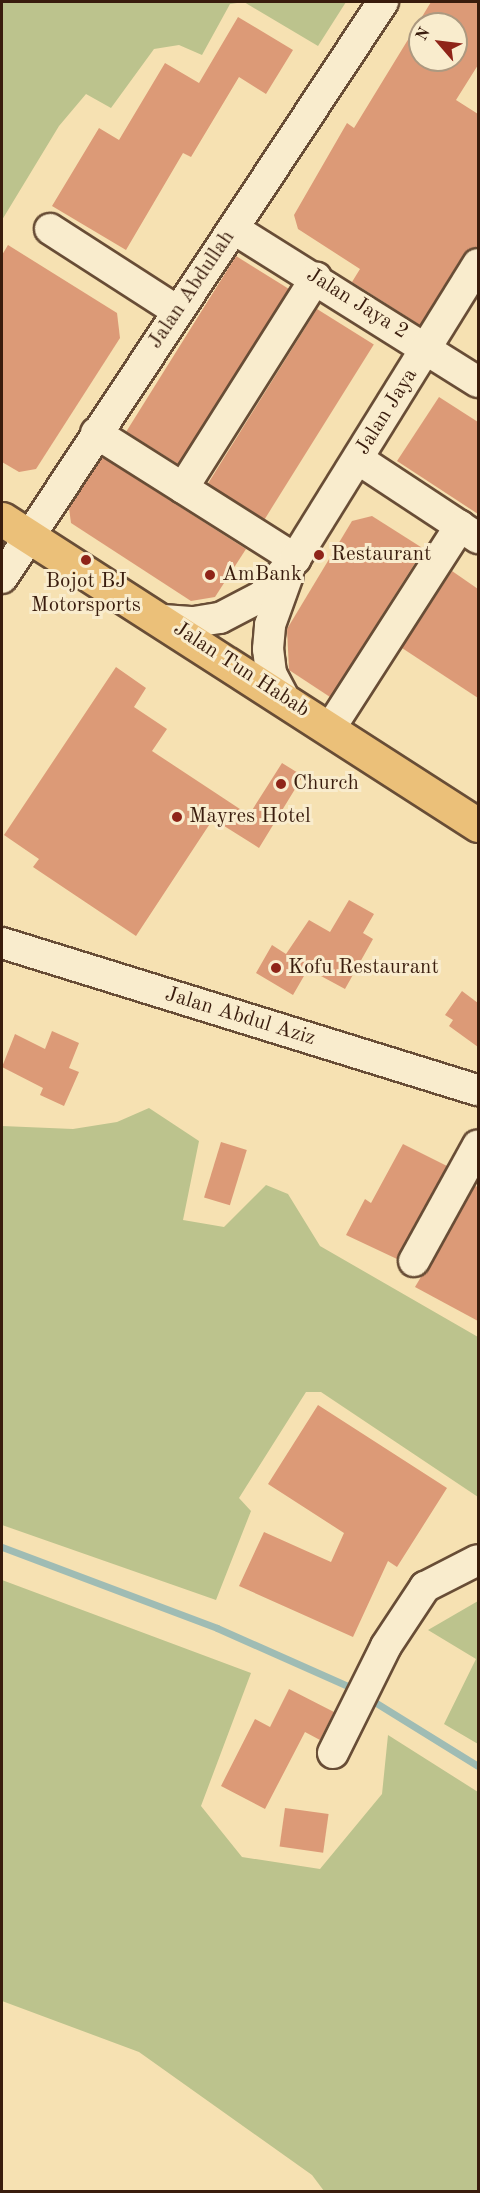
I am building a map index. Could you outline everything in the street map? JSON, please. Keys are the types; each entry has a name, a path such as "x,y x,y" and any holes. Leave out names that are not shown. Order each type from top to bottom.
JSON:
{"highway":[{"name":"Jalan Tun Habab","path":"15,527 283,696 478,825"}],"street":[{"name":"Jalan Abdullah","path":"2,578 15,527 96,433 383,2"},
{"path":"50,229 177,311"},
{"name":"Jalan Jaya 2","path":"234,229 316,278 478,382"},
{"name":"Jalan Jaya","path":"163,620 194,622 243,608 261,596 295,559 478,264"},
{"path":"183,488 316,278"},
{"path":"96,433 295,559"},
{"path":"331,728 469,532 358,459"},
{"name":"Jalan Jaya","path":"283,696 271,673 270,625 295,559"},
{"name":"Jalan Abdul Aziz","path":"2,943 478,1090"},
{"path":"414,1261 478,1145"},
{"path":"333,1753 386,1646 425,1587 478,1560"}],"green space":[{"path":"2,2 244,2 230,4 202,55 179,45 154,49 111,108 86,94 59,126 2,220"},
{"path":"244,2 346,2 318,46"},
{"path":"149,1108 199,1141 183,1220 224,1227 266,1185 288,1194 320,1246 478,1337 478,1497 321,1392 306,1392 239,1498 251,1511 216,1600 2,1525 2,1126 73,1129 117,1122"},
{"path":"2,1580 251,1673 201,1806 242,1857 320,1869 382,1794 388,1735 478,1792 478,2191 324,2191 312,2175 139,2052 2,2001"},
{"path":"478,1601 478,1744 444,1724 476,1659 428,1630"}],"building":[{"path":"431,2 478,2 478,65 456,100 478,114 478,247 463,255 420,325 352,282 360,269 298,229 294,215 347,123 354,128 408,40 408,72 468,72 468,12 425,12"},
{"path":"238,17 293,50 266,94 239,77 191,157 183,153 126,250 52,206 99,128 119,140 165,63 199,83"},
{"path":"8,245 117,313 120,338 36,469 19,472 2,462 2,255"},
{"path":"236,256 289,289 179,464 126,432"},
{"path":"317,309 374,345 265,519 208,484"},
{"path":"439,397 478,422 478,514 397,461"},
{"path":"102,457 246,549 215,597 191,601 71,523 69,508"},
{"path":"372,516 424,549 330,697 289,670 287,629 352,521"},
{"path":"452,571 478,589 478,698 402,648"},
{"path":"116,667 146,688 134,707 167,729 152,751 249,815 282,763 303,776 259,848 213,819 136,936 33,867 39,859 4,835"},
{"path":"349,900 374,914 363,933 373,939 345,989 308,969 293,995 256,973 272,945 286,954 309,920 330,932"},
{"path":"462,991 478,1003 478,1047 449,1026 453,1020 445,1015"},
{"path":"52,1031 79,1043 69,1068 79,1072 64,1106 40,1095 43,1088 2,1067 15,1034 45,1049"},
{"path":"221,1142 247,1150 230,1205 204,1197"},
{"path":"403,1144 447,1166 397,1259 346,1235 365,1199 371,1203"},
{"path":"475,1186 478,1187 478,1321 415,1287"},
{"path":"318,1405 447,1488 397,1567 388,1561 353,1637 239,1586 264,1532 331,1562 344,1533 268,1484"},
{"path":"289,1689 334,1712 320,1740 305,1732 265,1809 221,1786 255,1719 270,1727"},
{"path":"285,1808 329,1814 323,1853 280,1847"}],"waterway":[{"path":"2,1547 217,1628 348,1686"},
{"path":"373,1701 478,1766"}],"place":[{"name":"Restaurant","path":"319,555"},
{"name":"Bojot BJ Motorsports","path":"86,560"},
{"name":"AmBank","path":"210,575"},
{"name":"Church","path":"281,784"},
{"name":"Mayres Hotel","path":"177,817"},
{"name":"Kofu Restaurant","path":"276,968"}]}
